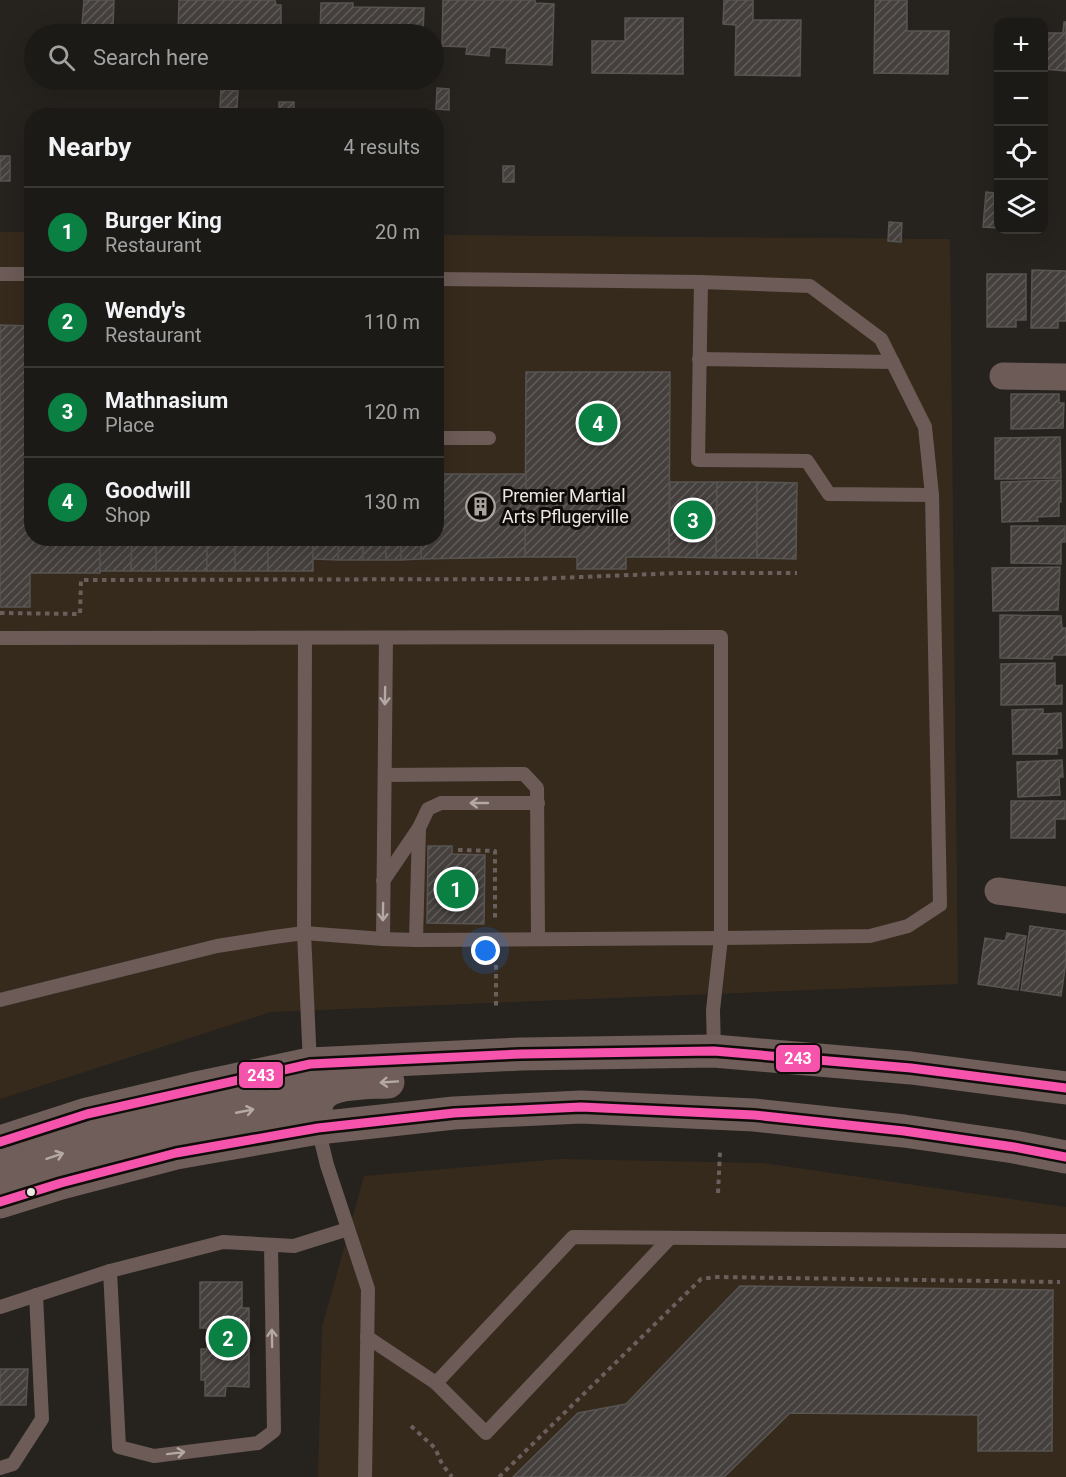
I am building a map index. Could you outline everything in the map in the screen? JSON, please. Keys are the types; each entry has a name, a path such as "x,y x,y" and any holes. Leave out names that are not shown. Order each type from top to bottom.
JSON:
{"main road":[{"path":"318,1128 316,1110 319,1098 333,1086 479,1076 672,1074 714,1051"},
{"path":"0,1142 87,1114 310,1064 521,1054 714,1051 911,1068 1066,1088"},
{"path":"0,1175 77,1149 204,1118 288,1103 310,1090 310,1064"},
{"path":"0,1202 61,1183 176,1153 318,1128 454,1113 580,1107 754,1115 904,1131 1066,1156"}],"street":[{"path":"1003,376 1066,377"},
{"path":"998,891 1066,900"}],"lane":[{"path":"0,274 24,274"},
{"path":"0,1000 217,946 304,933 416,940 870,936 908,926 940,905 932,495 925,427 881,339 810,286 701,282 444,279"},
{"path":"701,282 698,460 807,461 829,494 932,495"},
{"path":"699,359 893,362"},
{"path":"444,438 489,438"},
{"path":"0,638 721,637 721,938 713,1010 714,1051"},
{"path":"383,939 386,638"},
{"path":"305,639 304,933 310,1064"},
{"path":"385,775 524,774 537,788 538,939"},
{"path":"383,881 419,828 428,809 441,803 538,803"},
{"path":"416,940 419,828"},
{"path":"318,1128 327,1165 368,1289 365,1477"},
{"path":"0,1307 110,1271 223,1242 294,1246 348,1229"},
{"path":"436,1383 573,1237 1066,1241"},
{"path":"367,1337 436,1383 486,1433 670,1238"},
{"path":"110,1271 119,1447 154,1456 258,1443 274,1431 271,1245"},
{"path":"0,1468 13,1464 42,1419 36,1295"}],"path":[{"path":"0,613 80,614 81,580 520,579 679,573 797,573"},
{"path":"458,850 495,851 495,920"},
{"path":"496,965 496,1009"},
{"path":"718,1193 720,1152"},
{"path":"499,1477 701,1279 717,1277 1060,1282"},
{"path":"411,1426 435,1448 442,1464 452,1477"}],"shaded area":[{"path":"0,232 24,232 24,546 444,546 444,235 950,239 958,984 271,1012 0,1099"},
{"path":"560,1159 763,1163 1066,1207 1066,1477 318,1477 322,1327 364,1176"}],"building":[{"path":"84,0 114,0 113,24 82,24"},
{"path":"179,0 275,0 276,5 281,5 281,24 178,24"},
{"path":"443,0 535,0 535,3 554,4 552,65 506,63 507,48 490,47 489,56 466,54 467,47 444,46"},
{"path":"724,0 753,0 753,20 801,20 800,76 735,75 736,25 723,24"},
{"path":"875,0 907,0 907,31 949,31 948,74 874,73"},
{"path":"321,3 353,3 353,7 424,8 423,24 320,24"},
{"path":"625,18 683,18 683,74 592,73 592,41 625,41"},
{"path":"1064,22 1066,22 1066,71 1048,69 1048,33 1063,33"},
{"path":"449,89 449,110 436,108 437,90"},
{"path":"221,90 238,91 237,108 220,107"},
{"path":"279,102 294,102 294,108 279,108"},
{"path":"0,156 10,156 10,181 0,181"},
{"path":"503,166 514,166 514,182 503,182"},
{"path":"986,192 994,193 994,228 983,227"},
{"path":"889,222 902,223 901,242 888,241"},
{"path":"1032,270 1066,271 1066,321 1058,321 1058,328 1031,328"},
{"path":"987,274 1026,274 1026,320 1016,320 1016,327 987,327"},
{"path":"0,325 24,326 24,546 100,546 100,573 30,573 30,607 0,607"},
{"path":"526,372 670,372 669,557 626,557 626,569 577,569 577,557 525,557"},
{"path":"1011,394 1059,394 1059,403 1064,403 1063,428 1011,429"},
{"path":"1060,437 1061,478 995,479 995,438"},
{"name":"Premier Martial Arts Pflugerville","path":"444,474 526,474 525,557 421,559 421,546 444,546"},
{"path":"1061,480 1059,516 1037,517 1038,521 1002,522 1001,482"},
{"path":"670,482 717,482 716,558 669,557"},
{"path":"717,482 757,482 757,558 716,558"},
{"path":"757,482 797,483 796,559 757,558"},
{"path":"1011,526 1065,526 1065,542 1061,542 1061,564 1011,563"},
{"path":"100,546 132,546 131,571 100,571"},
{"path":"132,546 156,546 156,571 131,571"},
{"path":"156,546 207,546 207,571 156,571"},
{"path":"207,546 235,546 235,571 207,571"},
{"path":"235,546 268,546 268,571 235,571"},
{"path":"268,546 313,546 313,571 268,571"},
{"path":"313,546 339,546 338,560 313,559"},
{"path":"339,546 363,546 363,560 338,560"},
{"path":"363,546 386,546 386,560 363,560"},
{"path":"386,546 401,546 401,560 386,560"},
{"path":"401,546 421,546 421,559 401,560"},
{"path":"1060,567 1058,610 993,611 992,568"},
{"path":"1000,615 1061,616 1062,628 1066,628 1066,655 1053,655 1052,659 1000,658"},
{"path":"1055,663 1055,686 1062,685 1062,704 1001,705 1001,664"},
{"path":"1043,709 1043,714 1061,713 1062,748 1057,748 1057,754 1013,754 1012,710"},
{"path":"1062,760 1063,777 1059,777 1060,795 1018,797 1017,762"},
{"path":"1011,801 1065,801 1065,819 1055,819 1055,838 1011,838"},
{"path":"428,846 452,846 452,854 485,855 484,924 427,923"},
{"path":"1030,926 1066,931 1066,962 1061,996 1021,990"},
{"path":"1007,933 1026,936 1018,990 978,984 985,938 1005,941"},
{"path":"200,1282 242,1282 242,1308 249,1308 249,1387 226,1386 225,1396 205,1396 205,1380 201,1380 201,1349 207,1349 207,1328 200,1328"},
{"path":"740,1286 1053,1290 1052,1451 978,1451 978,1415 790,1413 724,1477 513,1477 578,1413 626,1404"},
{"path":"0,1369 28,1369 26,1405 0,1405"}],"transit line":[{"name":"243","path":"0,1142 87,1114 310,1064 521,1054 714,1051 911,1068 1066,1088"},
{"name":"243","path":"0,1202 61,1183 176,1153 318,1128 454,1113 581,1107 754,1115 904,1131 1066,1157"}],"place":[{"name":"Goodwill","path":"598,423"},
{"name":"Premier Martial Arts Pflugerville","path":"481,506"},
{"name":"Mathnasium","path":"693,520"},
{"name":"Burger King","path":"456,889"},
{"name":"Wendy's","path":"228,1338"}]}
